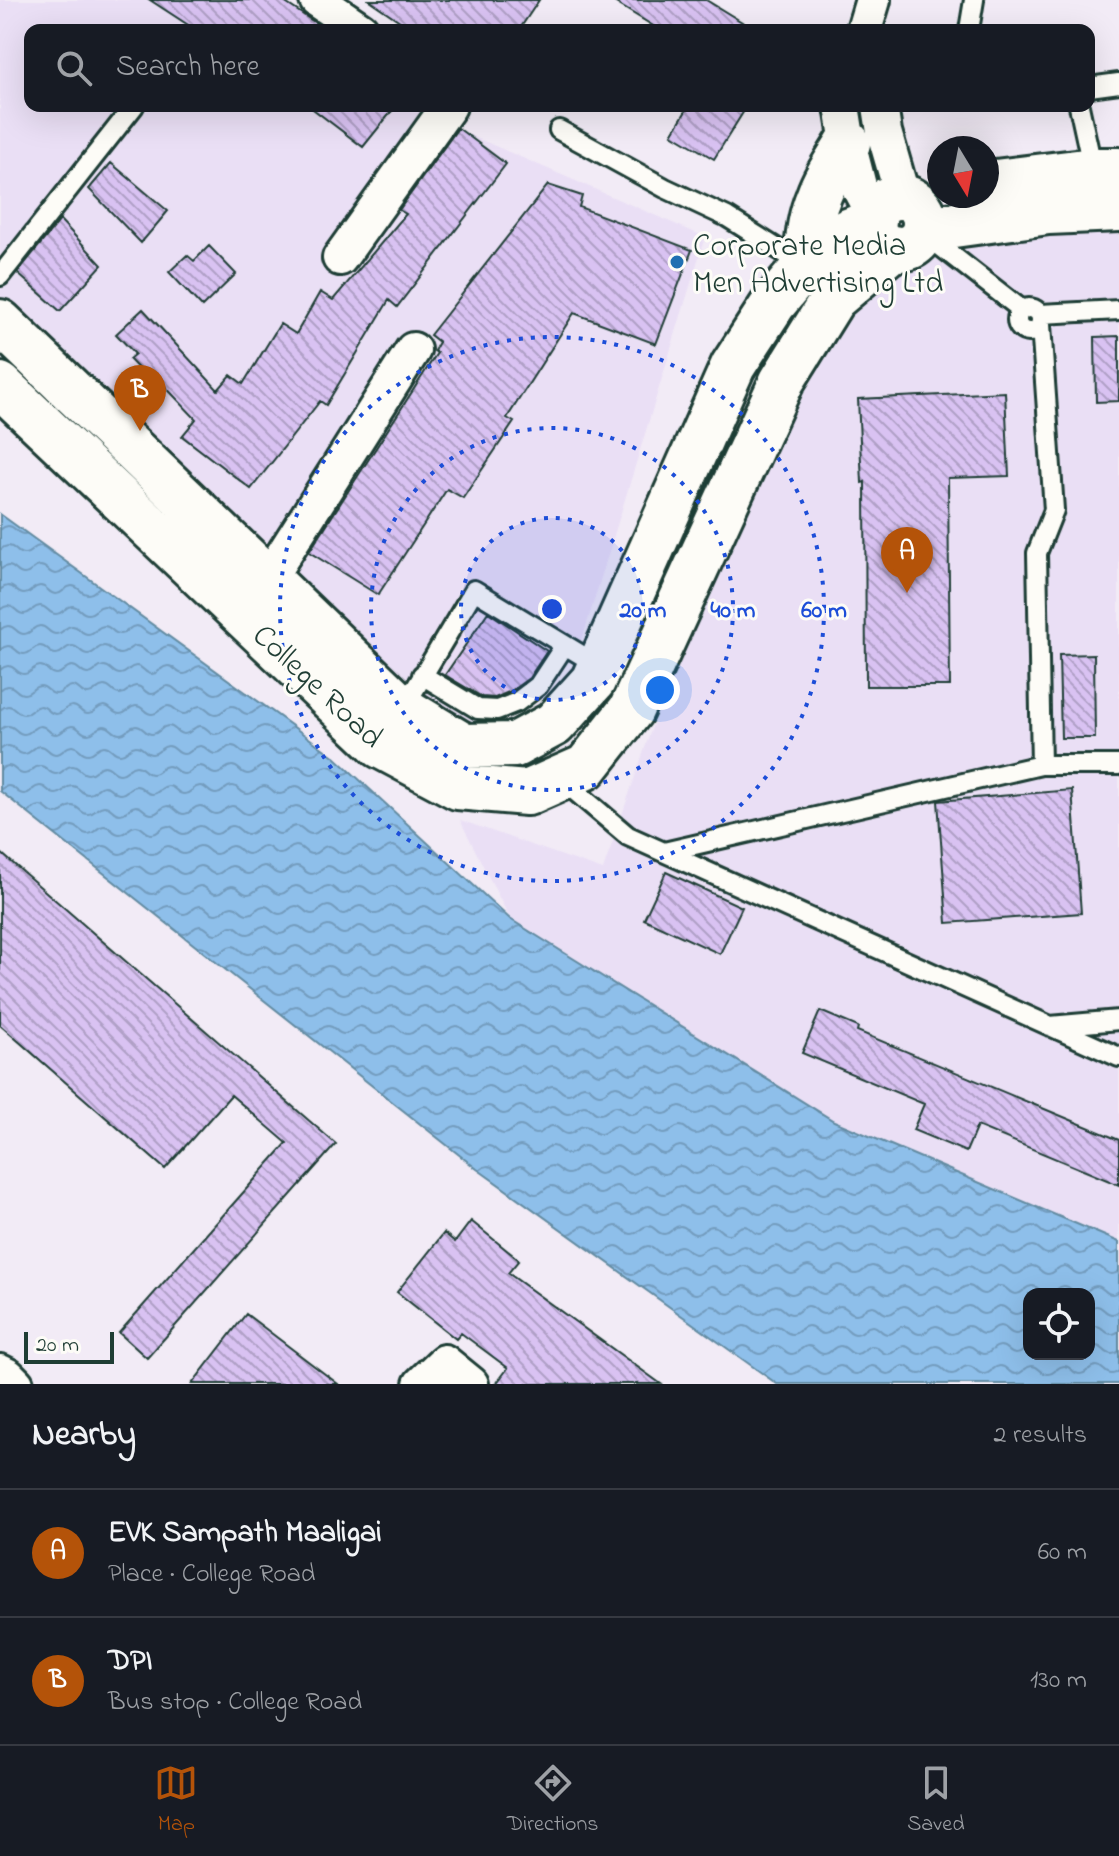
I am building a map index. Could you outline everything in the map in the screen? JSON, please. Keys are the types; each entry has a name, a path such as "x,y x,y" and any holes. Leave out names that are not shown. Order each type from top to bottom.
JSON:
{"main road":[{"path":"805,266 817,199 845,124"},
{"path":"999,182 1106,170"},
{"name":"College Road","path":"0,322 268,579 412,692 464,746 515,745 554,724 593,681 582,655 733,366 774,303 805,266 848,231 906,217 1119,209"},
{"name":"College Road","path":"0,385 381,746 458,787 527,793 586,767 631,710 782,381 833,299 906,217"}],"street":[{"path":"317,0 352,24"},
{"path":"866,24 873,0"},
{"path":"340,258 445,112"},
{"path":"881,112 906,217"},
{"path":"845,124 860,190 906,217"},
{"path":"268,579 413,350"},
{"path":"421,1384 444,1362 471,1384"},
{"path":"0,1372 16,1384"}],"lane":[{"path":"970,24 974,0"},
{"path":"1095,86 1119,83"},
{"path":"0,276 129,112"},
{"path":"1082,112 1106,170"},
{"path":"559,130 665,188 727,217 805,266"},
{"path":"906,217 1034,316 1119,310"},
{"path":"1034,316 1054,510 1037,553 1041,765"},
{"path":"412,692 474,590 582,655"},
{"path":"664,852 1041,765 1119,765"},
{"path":"560,778 628,836 1119,1057"},
{"path":"1049,1026 1119,1020"}],"shaded area":[{"path":"0,0 250,0 288,24 24,24 24,112 432,112 472,136 705,237 583,637 550,684 513,715 469,724 429,711 0,296"},
{"path":"1119,219 1119,1242 834,1121 510,919 460,820 603,870 769,387 843,292 927,245"}],"water":[{"path":"0,514 335,757 510,919 834,1121 1119,1242 1119,1384 777,1384 477,1169 0,791"}],"building":[{"path":"150,0 281,0 317,24 187,24"},
{"path":"369,0 539,0 523,24 404,24"},
{"path":"611,0 706,0 745,24 650,24"},
{"path":"317,112 391,112 363,147"},
{"path":"685,112 743,112 714,159 672,134"},
{"path":"458,128 506,164 397,307 389,300 326,405 320,401 251,489 182,436 196,419 155,376 150,381 129,359 135,354 116,334 143,309 218,390 231,375 243,384 280,324 296,334 320,292 333,300 406,214 399,210"},
{"path":"111,163 168,211 141,243 89,189"},
{"path":"548,185 582,196 579,207 692,250 656,344 574,313 507,418 514,422 463,498 447,489 378,595 309,552 437,353 434,351 439,342 430,335"},
{"path":"60,220 102,265 60,311 17,273"},
{"path":"209,246 236,274 202,307 169,272 187,255 194,261"},
{"path":"1119,336 1119,401 1096,402 1095,337"},
{"path":"1005,392 1009,476 948,478 950,686 866,686 865,482 862,483 858,399"},
{"path":"488,612 547,651 529,678 495,698 482,697 445,675"},
{"path":"1094,654 1095,738 1061,738 1059,655"},
{"path":"1072,790 1081,913 947,923 938,801"},
{"path":"0,852 336,1144 147,1358 119,1333 287,1143 231,1095 165,1169 0,1025"},
{"path":"666,872 742,907 720,954 644,919"},
{"path":"820,1011 858,1027 857,1031 1119,1140 1119,1185 977,1126 966,1152 913,1130 924,1104 802,1053"},
{"path":"471,1221 519,1260 508,1273 661,1384 496,1384 508,1368 461,1333 456,1339 397,1292 444,1233 455,1242"},
{"path":"246,1314 338,1384 192,1384"}],"place":[{"name":"Corporate Media Men Advertising Ltd","path":"677,262"},
{"name":"DPI","path":"140,431"},
{"name":"EVK Sampath Maaligai","path":"907,593"}]}
